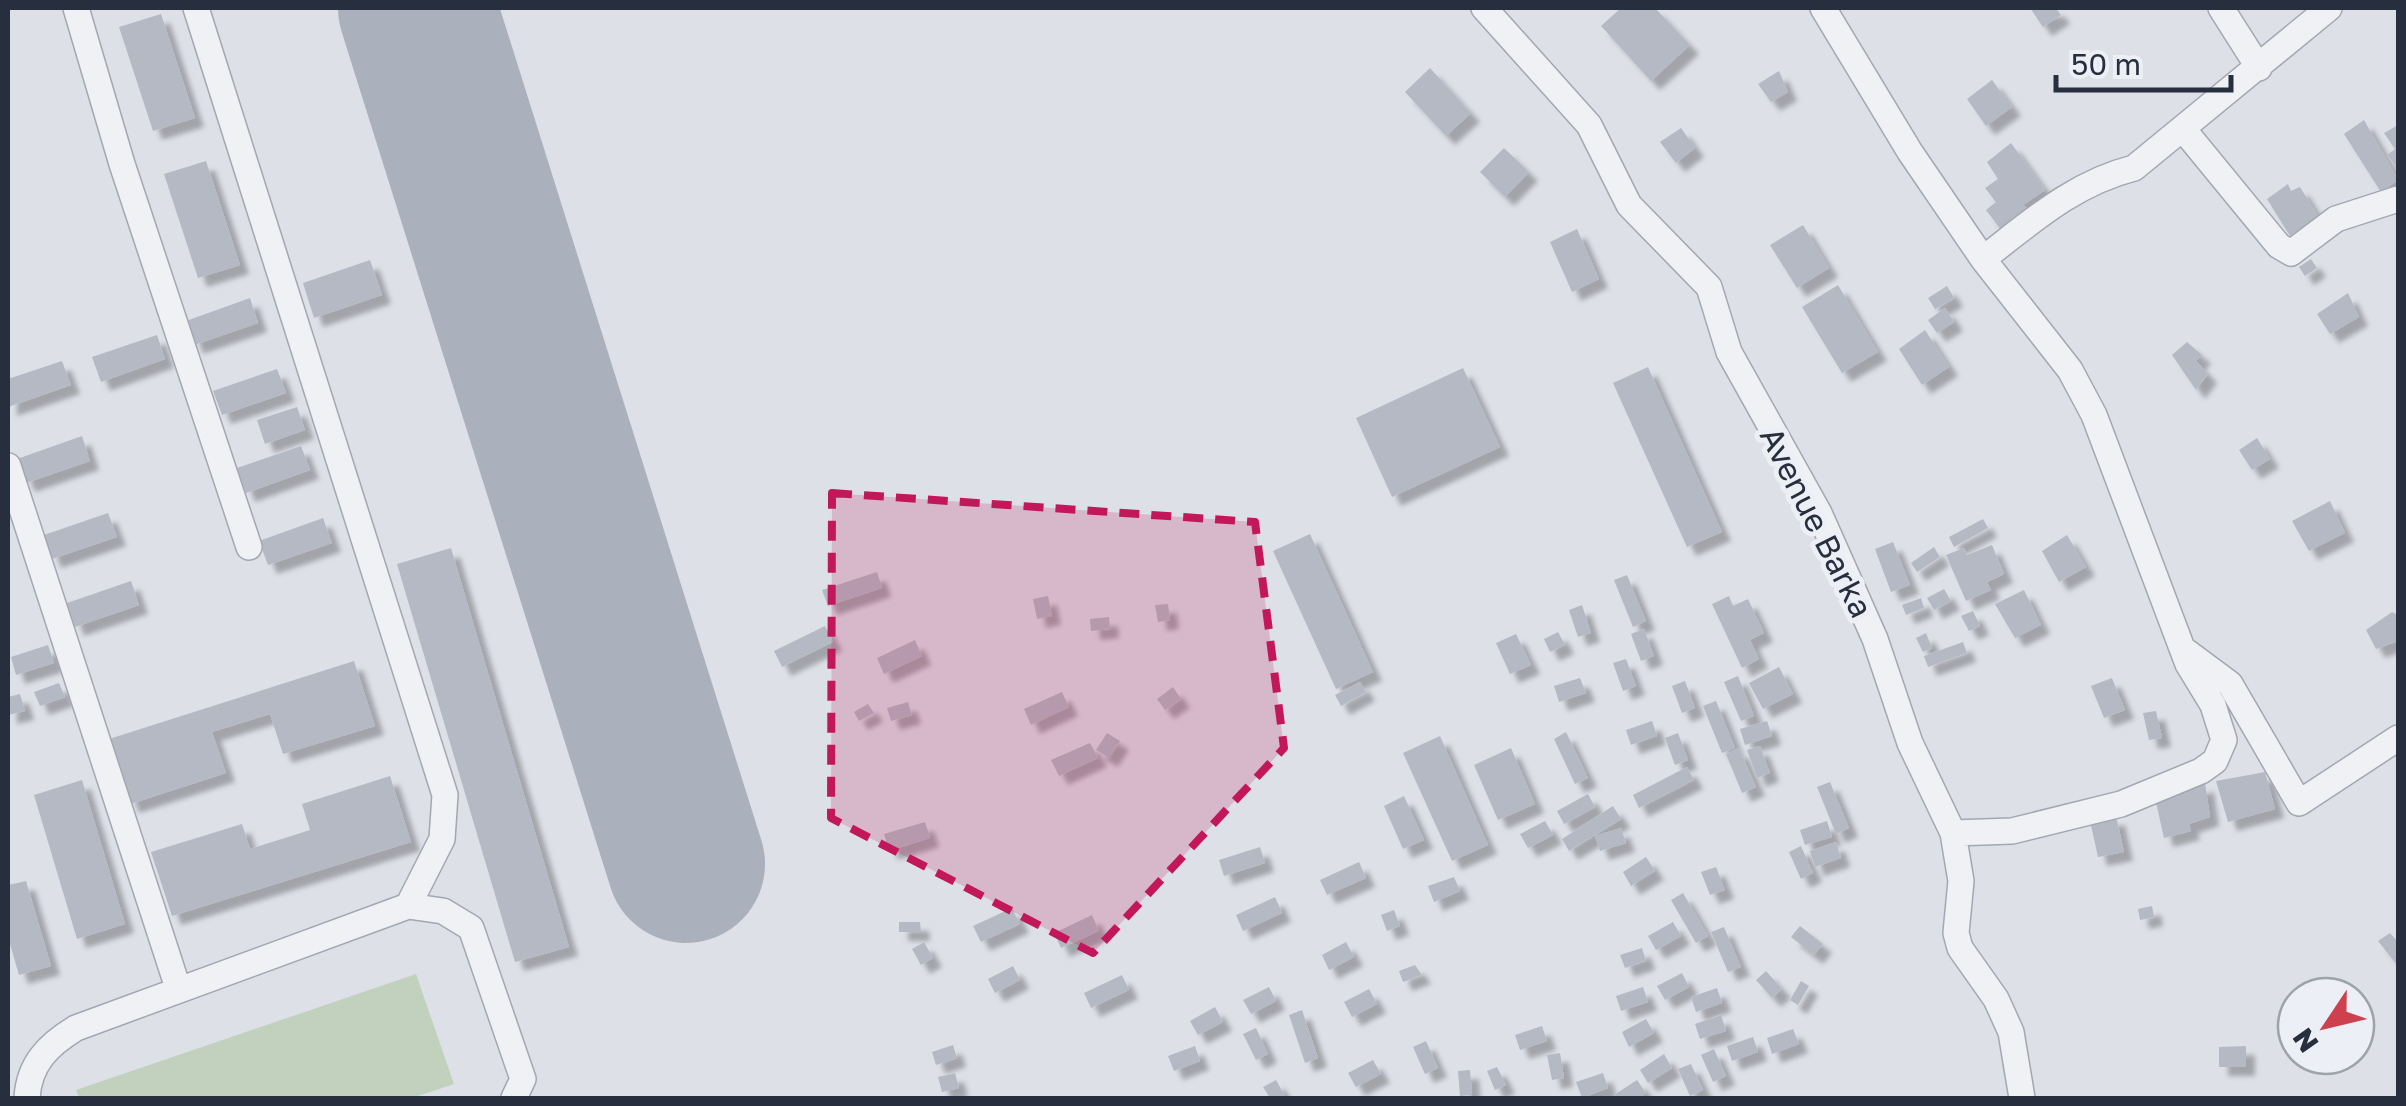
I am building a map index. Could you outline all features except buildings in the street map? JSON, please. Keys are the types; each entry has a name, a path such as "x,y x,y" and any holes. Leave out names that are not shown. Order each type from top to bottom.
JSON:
{"street":[{"path":"76,8 122,164 249,547"},
{"path":"196,8 445,794 442,839 408,906"},
{"name":"Avenue Barka","path":"1484,8 1589,125 1629,205 1709,287 1729,352 1819,513 1875,639 1910,743 1953,833 1961,881 1960,948 1996,998 2011,1032 2022,1098"},
{"path":"1823,8 1910,152 1983,260 2070,370 2094,415 2182,648 2220,723 2224,740 2215,762 2122,804 2012,831 1953,833"},
{"path":"2221,8 2259,68"},
{"path":"1983,260 2068,194 2106,175 2134,168 2329,8"},
{"path":"2183,129 2278,246 2291,253 2336,219 2398,199"},
{"path":"8,466 178,988"},
{"path":"2182,648 2230,684 2299,803 2398,738"},
{"path":"27,1098 32,1070 50,1044 76,1028 408,906 444,912 470,928 523,1078 514,1098"}],"highlighted area":[{"path":"832,493 1255,522 1284,748 1093,953 831,818"}],"green space":[{"path":"416,974 454,1084 412,1098 79,1098 76,1090"}],"runway":[{"path":"417,8 686,864"}]}
